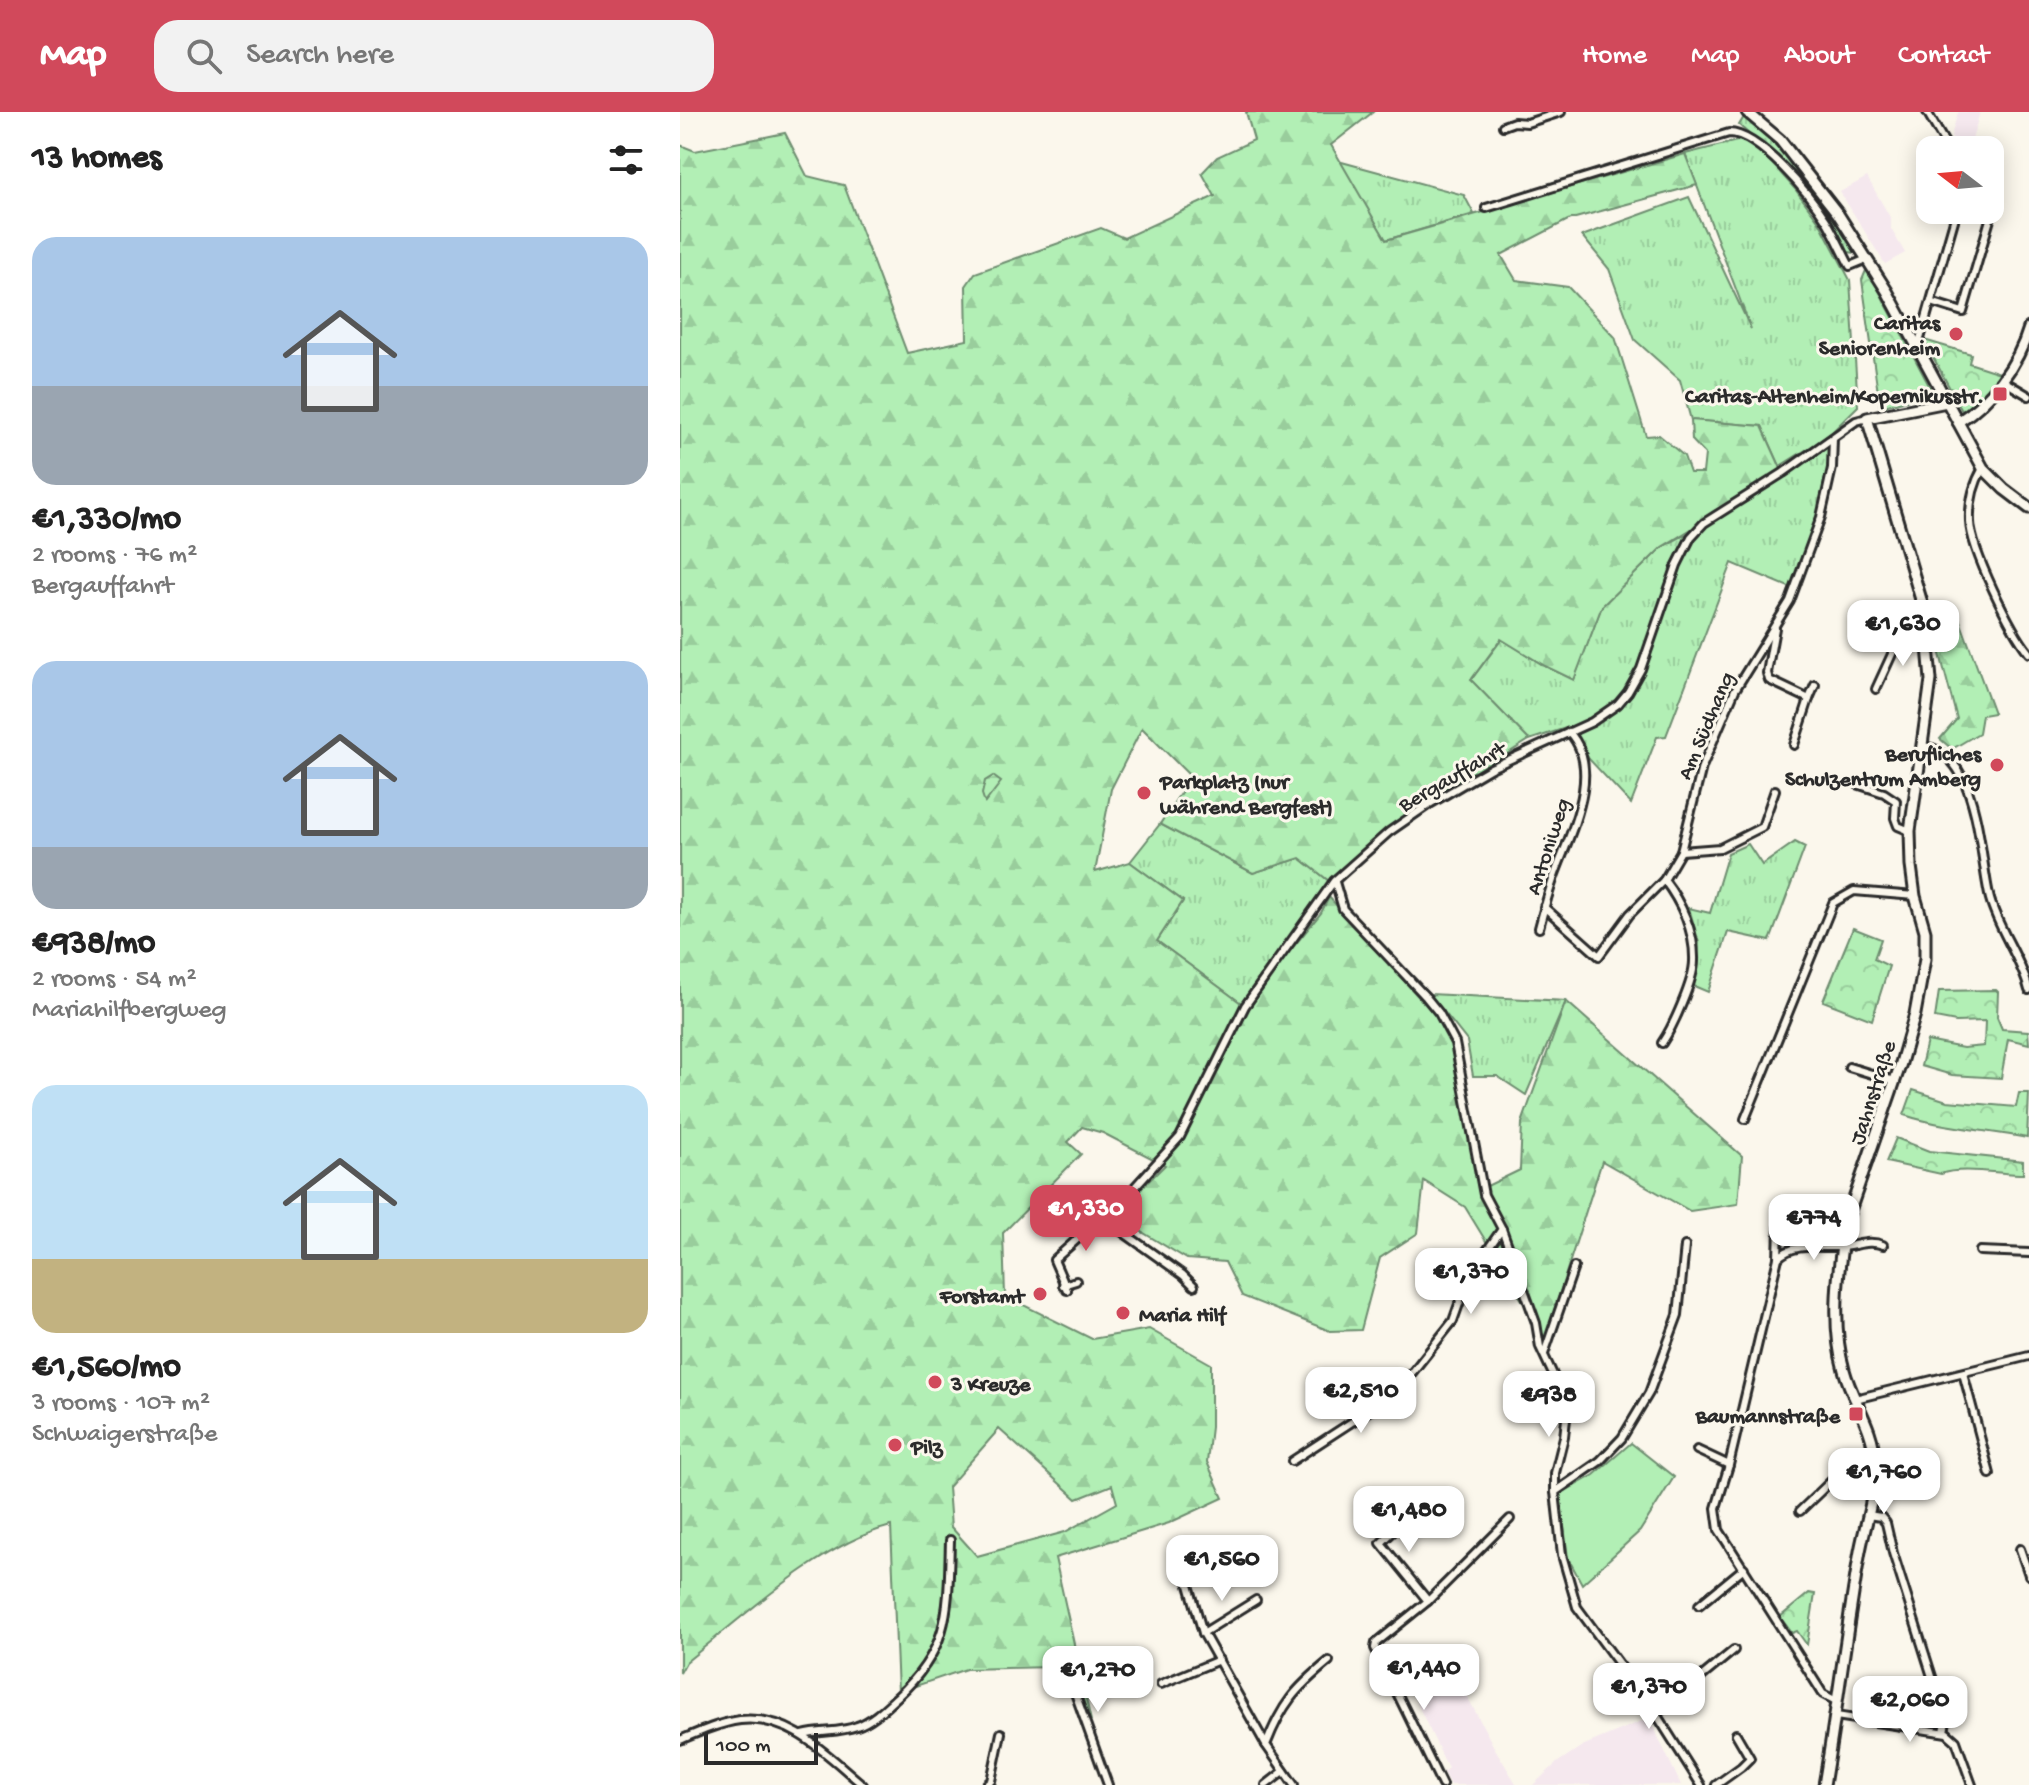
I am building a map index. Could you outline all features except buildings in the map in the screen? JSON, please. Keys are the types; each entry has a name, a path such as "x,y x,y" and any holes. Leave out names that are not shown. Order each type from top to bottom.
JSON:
{"street":[{"path":"1503,126 1514,122 1527,123 1561,112"},
{"path":"1747,112 1780,140 1838,214 1918,346 1983,468 2029,508"},
{"path":"1927,112 1941,136"},
{"path":"1486,208 1729,133 1738,133 1749,138 1813,202 1850,266 1867,259"},
{"path":"1918,346 1953,224"},
{"path":"1931,302 1963,312 1989,224"},
{"path":"1958,422 1972,413 2002,380 2018,357 2029,328"},
{"path":"2002,380 2029,396"},
{"name":"Bergauffahrt","path":"1076,1281 1065,1288 1054,1260 1103,1218 1155,1167 1180,1137 1245,1006 1334,881 1389,832 1428,805 1491,768 1605,714 1628,692 1641,669 1677,565 1691,537 1704,523 1783,473 1856,421 1947,402"},
{"name":"Jahnstraße","path":"1824,1785 1875,1460 1868,1422 1844,1370 1838,1327 1842,1247 1845,1225 1915,1014 1925,959 1925,931 1915,896 1910,831 1931,680 1925,613 1867,418"},
{"name":"Am Südhang","path":"1544,907 1599,956 1630,914 1664,880 1681,851 1702,767 1735,690 1790,601 1821,517 1832,468 1833,438"},
{"path":"1983,468 1973,487 1969,525 1993,592 2029,653"},
{"name":"Am Südhang","path":"1777,620 1767,673 1769,680 1809,699"},
{"path":"1876,689 1898,641 1927,643"},
{"path":"1794,745 1815,685"},
{"name":"Antoniweg","path":"1539,928 1581,808 1583,763 1579,742 1569,732"},
{"path":"1921,746 1932,747 1952,761 1971,794 1991,901 2020,962 2029,990"},
{"name":"Jahnstraße","path":"1857,784 1884,793 1896,801 1898,826 1910,831"},
{"path":"1681,851 1720,848 1762,827 1775,790"},
{"path":"1662,1043 1673,1027 1695,963 1681,903 1664,880"},
{"path":"1334,881 1343,909 1426,997 1439,1013 1455,1043 1484,1195 1502,1229 1544,1354 1567,1410 1562,1450 1555,1473 1555,1492 1562,1555 1577,1607 1701,1785"},
{"path":"1745,1119 1833,903 1854,891 1915,896"},
{"path":"1849,1067 1895,1081"},
{"path":"1103,1218 1194,1286"},
{"path":"1779,1228 1778,1258 1716,1508 1719,1530 1823,1694 1838,1702"},
{"path":"1292,1461 1384,1401 1407,1379 1453,1321 1469,1276 1502,1229"},
{"path":"1778,1258 1784,1252 1806,1247 1842,1247 1872,1241 1883,1245"},
{"path":"1555,1492 1600,1461 1615,1446 1649,1393 1678,1315 1685,1246"},
{"path":"1980,1251 2029,1253"},
{"path":"1544,1354 1574,1267"},
{"path":"1855,1399 2029,1356"},
{"path":"1963,1373 1990,1474"},
{"path":"1697,1450 1729,1465"},
{"path":"1800,1511 1852,1461 1875,1460"},
{"path":"1417,1509 1381,1543 1428,1601"},
{"path":"1868,1515 1881,1517 1886,1523 1946,1721 1944,1732"},
{"path":"1442,1785 1375,1648 1376,1643 1428,1601 1510,1519"},
{"path":"803,1735 840,1732 861,1725 909,1686 932,1658 944,1626 950,1540"},
{"path":"2020,1549 2029,1575"},
{"path":"1184,1568 1203,1633 1266,1745 1294,1785"},
{"path":"1699,1605 1744,1568"},
{"path":"1203,1633 1256,1600"},
{"path":"1653,1716 1734,1650"},
{"path":"1061,1654 1108,1785"},
{"path":"1161,1684 1219,1660"},
{"path":"1266,1745 1283,1706 1301,1684 1329,1661"},
{"path":"1836,1716 1944,1732 1956,1741 1972,1785"},
{"path":"680,1740 722,1724 759,1721 803,1735 863,1785"},
{"path":"986,1785 991,1781 1001,1733"},
{"path":"1716,1785 1750,1758 1736,1734"},
{"path":"1266,1785 1284,1771"}],"shaded area":[{"path":"1958,112 1980,112 1973,136 1951,136"},
{"path":"1867,177 1891,219 1891,229 1905,253 1885,264 1840,192"},
{"path":"1457,1677 1517,1785 1450,1785 1443,1772 1448,1768 1414,1697"},
{"path":"1649,1718 1681,1785 1533,1785 1558,1762 1582,1746"}],"green space":[{"path":"1246,112 1373,112 1331,145 1386,240 1685,154 1697,185 1568,220 1501,255 1516,280 1568,287 1615,337 1646,436 1659,435 1684,456 1690,473 1703,473 1705,454 1692,440 1691,420 1762,426 1783,473 1662,547 1602,606 1574,680 1501,639 1471,680 1529,740 1391,827 1329,881 1300,858 1253,873 1160,824 1191,777 1142,728 1111,789 1095,872 1130,862 1183,901 1157,941 1245,1006 1321,913 1329,897 1457,1040 1485,1187 1520,1170 1522,1123 1566,1001 1742,1156 1738,1204 1690,1211 1602,1161 1544,1342 1536,1323 1465,1207 1424,1181 1418,1233 1380,1258 1361,1330 1330,1331 1242,1296 1225,1262 1187,1259 1114,1215 1165,1165 1103,1133 1082,1127 1068,1142 1081,1154 1003,1233 1005,1296 1092,1339 1149,1329 1211,1364 1211,1427 1207,1462 1223,1498 1169,1523 1055,1558 1091,1721 1054,1667 966,1669 898,1692 891,1526 837,1548 810,1565 686,1662 680,1673 680,145 695,151 785,133 807,176 844,185 907,353 967,340 966,286 975,273 1101,228 1124,238 1215,196 1202,173 1217,157 1254,140","holes":["999,1429 1077,1499 1112,1485 1117,1503 1065,1532 977,1556 951,1527 948,1487"]},
{"path":"1744,117 1807,179 1856,253 1848,252 1825,214 1800,183 1739,125"},
{"path":"1749,138 1795,189 1820,223 1850,280 1858,406 1828,436 1780,466 1762,426 1691,420 1680,380 1635,340 1609,269 1582,236 1689,197 1751,329 1685,154"},
{"path":"1338,161 1464,195 1474,214 1386,240"},
{"path":"1867,268 1933,393 1880,407 1862,280"},
{"path":"1924,340 1971,354 1969,363 2000,373 1980,399 1962,411"},
{"path":"1830,445 1822,500 1791,588 1732,563 1666,736 1657,737 1631,804 1588,758 1566,728 1529,740 1471,680 1502,639 1545,666 1574,679 1602,606 1662,547 1750,500"},
{"path":"1955,607 1994,713 1982,715 1979,733 1952,749 1940,739 1957,719 1929,612"},
{"path":"993,776 1001,782 985,803 982,794 985,781"},
{"path":"1160,824 1253,873 1300,858 1329,881 1245,1006 1157,941 1183,901 1130,862"},
{"path":"1795,842 1805,847 1770,941 1728,932 1708,992 1694,986 1699,943 1689,908 1710,913 1728,853 1748,844 1762,865"},
{"path":"1853,928 1881,939 1874,959 1889,966 1872,1020 1823,1001"},
{"path":"1996,990 1997,1017 2002,1029 2028,1031 2029,1044 2008,1039 2001,1078 1952,1075 1921,1066 1927,1041 1963,1048 1984,1046 1985,1021 1956,1022 1935,1018 1939,991"},
{"path":"1430,994 1566,1001 1526,1095 1497,1076 1473,1076 1467,1041"},
{"path":"1913,1090 1947,1101 2016,1107 2019,1093 2029,1093 2027,1138 1904,1115"},
{"path":"1896,1138 1929,1151 2023,1161 2023,1174 1969,1170 1941,1174 1886,1162"},
{"path":"1631,1443 1674,1477 1640,1531 1582,1584 1568,1558 1560,1494 1594,1475"},
{"path":"1809,1593 1815,1594 1807,1645 1797,1631 1792,1633 1780,1617"}],"place":[{"name":"Caritas Seniorenheim","path":"1956,334"},
{"name":"Caritas-Altenheim/Kopernikusstr.","path":"2000,394"},
{"name":"Berufliches Schulzentrum Amberg","path":"1997,765"},
{"name":"Parkplatz (nur während Bergfest)","path":"1144,793"},
{"name":"Forstamt","path":"1040,1294"},
{"name":"Maria Hilf","path":"1123,1313"},
{"name":"3 Kreuze","path":"935,1382"},
{"name":"Baumannstraße","path":"1856,1414"},
{"name":"Pilz","path":"895,1445"}]}
